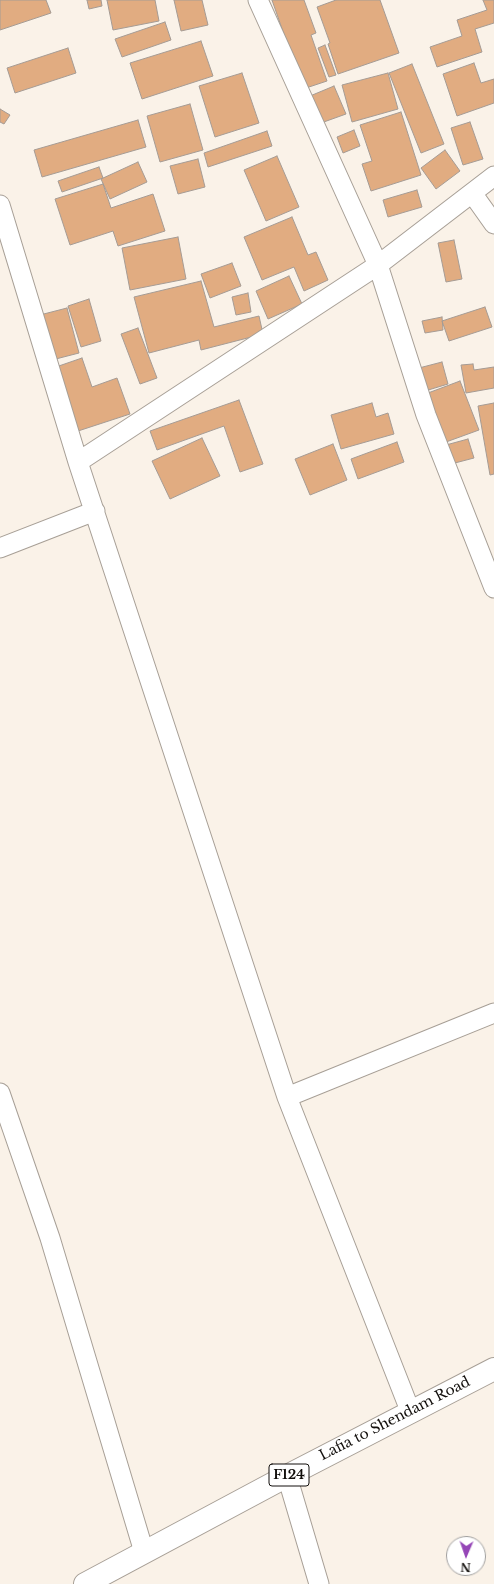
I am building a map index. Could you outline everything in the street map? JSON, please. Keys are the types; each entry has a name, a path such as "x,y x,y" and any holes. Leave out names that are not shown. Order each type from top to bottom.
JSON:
{"main road":[{"name":"Lafia to Shendam Road","path":"85,1584 286,1476 494,1369"}],"street":[{"path":"258,0 378,265 426,416 494,588"},
{"path":"78,462 378,265 494,176"},
{"path":"472,193 494,224"},
{"path":"0,205 78,462 287,1097 412,1412"},
{"path":"0,548 94,511"},
{"path":"287,1097 494,1013"},
{"path":"0,1093 50,1238 144,1552"},
{"path":"286,1476 320,1584"}],"building":[{"path":"0,0 46,0 51,13 0,30"},
{"path":"87,0 101,0 102,6 89,9"},
{"path":"107,0 155,0 159,21 113,30"},
{"path":"174,0 202,0 208,25 181,31"},
{"path":"272,0 304,0 316,33 311,35 327,81 303,89"},
{"path":"336,0 380,0 399,53 338,74 328,44 330,43 317,7"},
{"path":"483,0 494,0 494,23 475,29 482,52 437,67 430,47 462,36 457,20 487,10"},
{"path":"165,22 171,40 122,57 115,39"},
{"path":"201,41 213,76 142,99 130,63"},
{"path":"325,45 336,75 329,77 318,48"},
{"path":"68,48 76,73 15,93 7,68"},
{"path":"474,63 481,83 494,79 494,103 457,116 443,74"},
{"path":"412,64 444,144 421,153 389,73"},
{"path":"242,73 259,123 215,137 199,86"},
{"path":"388,73 398,109 352,122 342,85"},
{"path":"334,86 346,114 321,123 310,96"},
{"path":"190,104 203,150 160,162 147,116"},
{"path":"0,109 10,115 4,124 0,122"},
{"path":"401,112 421,175 371,191 362,164 372,161 360,125"},
{"path":"138,120 146,147 42,177 34,150"},
{"path":"470,122 483,159 463,165 451,128"},
{"path":"354,130 360,146 343,153 337,137"},
{"path":"267,131 272,146 208,167 204,153"},
{"path":"445,150 460,171 436,189 421,168"},
{"path":"277,156 299,207 266,221 244,170"},
{"path":"198,159 205,187 178,194 170,166"},
{"path":"138,162 147,182 110,199 101,179"},
{"path":"99,167 103,178 62,192 58,181"},
{"path":"103,184 111,208 153,194 165,231 118,246 113,231 70,245 55,199"},
{"path":"417,190 422,207 388,217 383,200"},
{"path":"292,217 308,255 316,252 328,280 304,291 294,267 262,280 244,237"},
{"path":"178,237 186,279 130,290 122,248"},
{"path":"454,240 462,279 446,282 438,243"},
{"path":"232,263 241,286 210,298 201,274"},
{"path":"289,276 302,304 268,319 256,291"},
{"path":"201,281 214,327 259,316 263,334 201,350 199,340 149,353 134,297"},
{"path":"248,293 251,312 236,315 232,297"},
{"path":"89,299 101,341 81,347 68,306"},
{"path":"485,307 492,327 449,341 442,321"},
{"path":"67,308 79,353 48,361 36,316"},
{"path":"442,317 443,330 425,333 422,321"},
{"path":"138,328 157,378 140,384 121,334"},
{"path":"82,358 92,387 117,378 130,414 75,432 53,368"},
{"path":"442,362 448,384 425,391 419,368"},
{"path":"473,364 474,370 494,367 494,388 466,393 461,365"},
{"path":"460,381 479,430 446,442 428,393"},
{"path":"239,400 263,464 240,472 224,426 157,450 150,431"},
{"path":"372,403 376,417 388,413 394,434 341,449 331,415"},
{"path":"494,403 494,474 490,475 478,406"},
{"path":"202,438 220,476 170,499 152,461"},
{"path":"468,439 474,458 451,464 446,445"},
{"path":"397,442 404,462 358,479 351,459"},
{"path":"333,444 347,480 310,495 295,459"}]}
